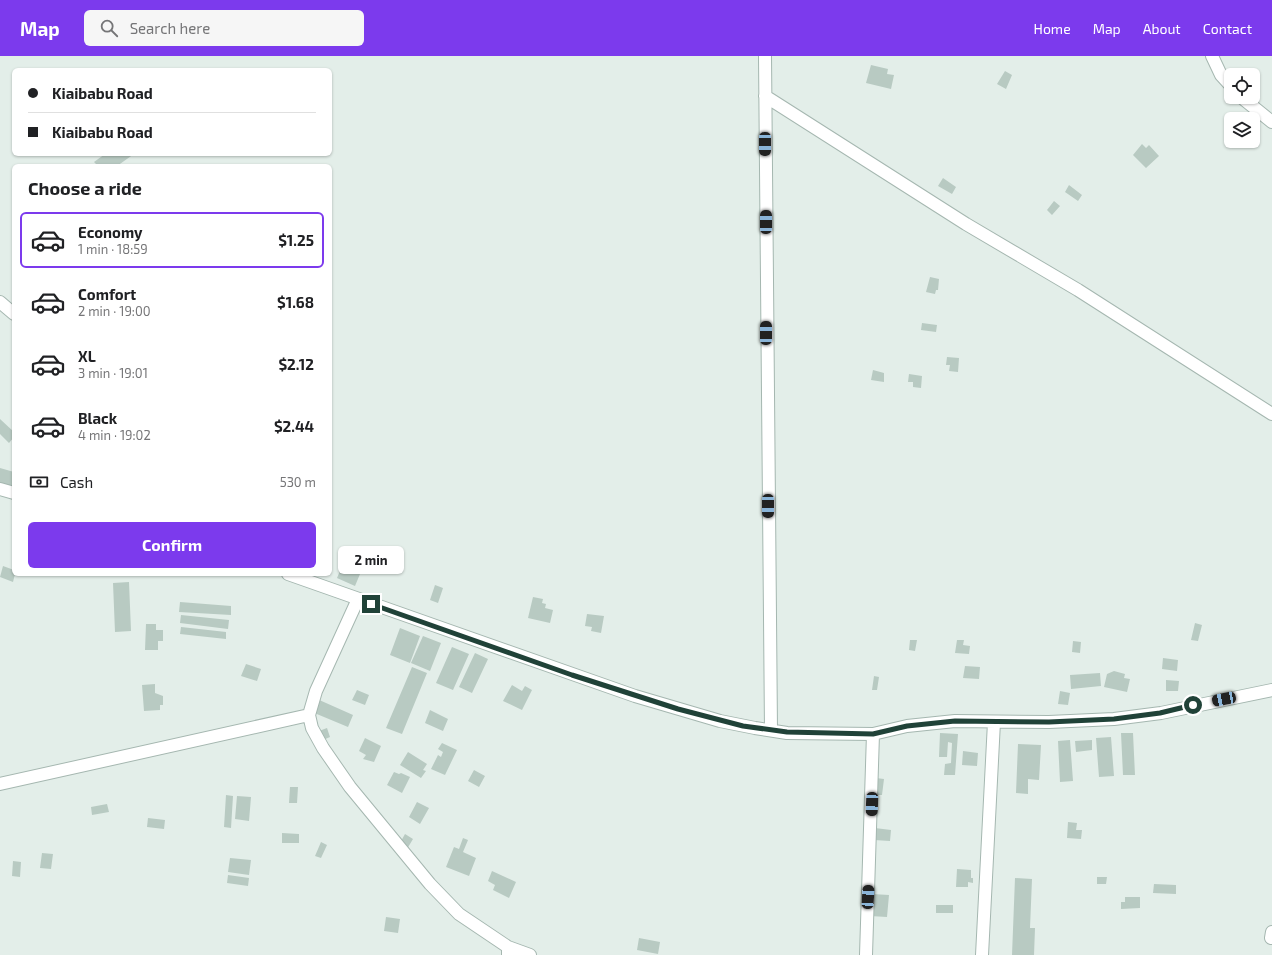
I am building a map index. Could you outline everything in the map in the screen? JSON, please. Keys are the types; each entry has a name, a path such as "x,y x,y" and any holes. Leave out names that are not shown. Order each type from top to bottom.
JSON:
{"street":[{"path":"765,56 771,730"},
{"path":"1212,56 1224,78"},
{"path":"765,96 966,224 1084,294 1272,414"},
{"path":"1250,104 1272,122"},
{"path":"0,302 12,312"},
{"path":"0,489 12,492"},
{"path":"294,576 642,698 720,721 771,730 822,734 873,734 907,726 955,721 1049,722 1114,719 1160,713 1272,690"},
{"path":"358,599 325,668 309,715 312,728 317,738 350,787 430,884 459,914 508,951 530,955"},
{"path":"0,784 309,715"},
{"path":"982,955 985,868 994,722"},
{"path":"866,955 873,734"}],"building":[{"path":"871,65 888,69 887,74 894,75 891,89 866,83"},
{"path":"1005,71 1012,75 1006,89 997,84"},
{"path":"1142,144 1146,148 1149,145 1159,156 1146,168 1133,155"},
{"path":"102,156 131,156 120,164 96,164 94,162"},
{"path":"943,178 956,187 952,194 938,186"},
{"path":"1069,185 1082,195 1078,201 1065,192"},
{"path":"1054,201 1060,206 1052,215 1047,210"},
{"path":"930,277 939,279 938,290 936,290 935,294 926,292"},
{"path":"922,323 937,325 936,332 921,330"},
{"path":"947,357 959,358 958,372 949,371 950,365 946,365"},
{"path":"873,370 884,373 884,382 871,380"},
{"path":"909,374 922,376 921,388 913,387 913,382 908,382"},
{"path":"0,419 12,430 12,439 9,443 0,434"},
{"path":"0,468 12,471 12,487 0,484"},
{"path":"3,566 12,569 12,576 14,576 13,582 0,577"},
{"path":"342,566 360,574 355,586 337,578"},
{"path":"129,582 131,631 115,632 113,583"},
{"path":"435,585 443,588 438,603 430,600"},
{"path":"533,597 543,599 542,603 546,604 545,608 553,610 550,623 528,618"},
{"path":"180,602 231,606 231,615 179,612"},
{"path":"587,614 604,616 601,633 591,631 592,627 585,626"},
{"path":"181,615 229,620 228,629 180,623"},
{"path":"1195,623 1202,625 1198,641 1191,640"},
{"path":"146,624 156,624 156,630 163,630 163,641 158,641 158,650 145,650"},
{"path":"181,627 226,632 226,639 180,634"},
{"path":"400,628 420,636 410,663 390,655"},
{"path":"423,636 441,643 430,671 411,663"},
{"path":"910,640 917,640 915,651 909,650"},
{"path":"957,640 964,640 963,645 970,646 969,654 955,653"},
{"path":"1073,641 1081,642 1080,653 1072,652"},
{"path":"452,647 469,654 453,690 436,683"},
{"path":"475,653 488,659 472,693 459,687"},
{"path":"1163,658 1178,660 1177,671 1162,669"},
{"path":"246,664 261,669 257,681 241,676"},
{"path":"965,666 980,667 979,679 963,678"},
{"path":"412,667 427,673 402,734 386,728"},
{"path":"1114,671 1125,674 1124,678 1130,679 1127,692 1104,687 1107,674"},
{"path":"1100,673 1101,686 1071,689 1070,675"},
{"path":"874,676 879,677 877,690 872,690"},
{"path":"1166,680 1179,681 1178,691 1166,691"},
{"path":"155,684 155,693 163,696 163,705 160,705 160,710 144,711 142,685"},
{"path":"512,685 522,691 525,686 532,690 522,710 503,701"},
{"path":"357,690 369,695 365,705 352,700"},
{"path":"1060,691 1070,693 1068,705 1058,704"},
{"path":"317,699 353,715 348,727 312,712"},
{"path":"430,710 448,719 443,731 425,723"},
{"path":"327,728 330,737 323,740 319,731"},
{"path":"940,733 958,734 955,775 944,775 945,764 951,763 952,743 948,742 947,757 939,757"},
{"path":"1121,733 1133,733 1135,775 1123,775"},
{"path":"1111,737 1114,776 1099,777 1096,738"},
{"path":"365,738 381,746 374,762 363,759 366,755 359,751"},
{"path":"1070,740 1073,781 1060,782 1058,741"},
{"path":"1092,740 1092,750 1076,752 1075,741"},
{"path":"442,743 457,750 445,775 431,769 438,755 441,757 443,752 438,749"},
{"path":"1018,744 1041,745 1039,780 1028,779 1028,794 1016,793"},
{"path":"963,751 978,753 977,766 962,765"},
{"path":"408,752 427,764 423,770 426,771 421,778 400,765"},
{"path":"474,770 485,776 479,787 468,781"},
{"path":"394,772 410,777 402,793 387,785"},
{"path":"876,778 884,779 882,795 875,795"},
{"path":"290,787 298,787 297,803 289,803"},
{"path":"226,795 233,796 231,828 224,827"},
{"path":"237,796 251,797 249,821 235,819"},
{"path":"417,802 429,808 420,824 409,817"},
{"path":"107,804 109,812 92,815 91,807"},
{"path":"148,818 165,820 164,829 147,827"},
{"path":"1068,822 1077,823 1076,830 1082,830 1081,839 1067,838"},
{"path":"875,828 891,830 890,841 874,840"},
{"path":"282,833 299,834 299,843 282,843"},
{"path":"405,834 413,839 407,849 400,843"},
{"path":"463,838 468,840 463,852 476,858 469,876 446,867 454,847 459,849"},
{"path":"321,842 327,845 321,858 315,856"},
{"path":"42,853 53,854 51,869 40,868"},
{"path":"230,858 251,860 249,875 228,872"},
{"path":"13,861 21,862 20,877 12,876"},
{"path":"957,869 971,870 971,878 973,878 973,883 968,882 968,887 956,887"},
{"path":"492,871 516,882 509,898 493,890 495,885 488,881"},
{"path":"228,875 249,878 248,886 227,883"},
{"path":"1097,877 1107,877 1106,884 1097,884"},
{"path":"1015,878 1032,879 1030,928 1035,928 1034,955 1012,955"},
{"path":"1154,884 1176,885 1176,894 1153,893"},
{"path":"872,894 889,895 887,917 870,916"},
{"path":"1125,897 1140,897 1140,908 1121,909 1121,902 1125,902"},
{"path":"936,905 953,905 953,913 936,913"},
{"path":"386,917 400,919 398,933 384,931"},
{"path":"639,938 660,942 658,954 637,950"}],"route":[{"path":"371,604 572,675 692,714 743,726 787,732 873,734 907,726 955,721 1049,722 1114,719 1160,713 1193,705"}]}
